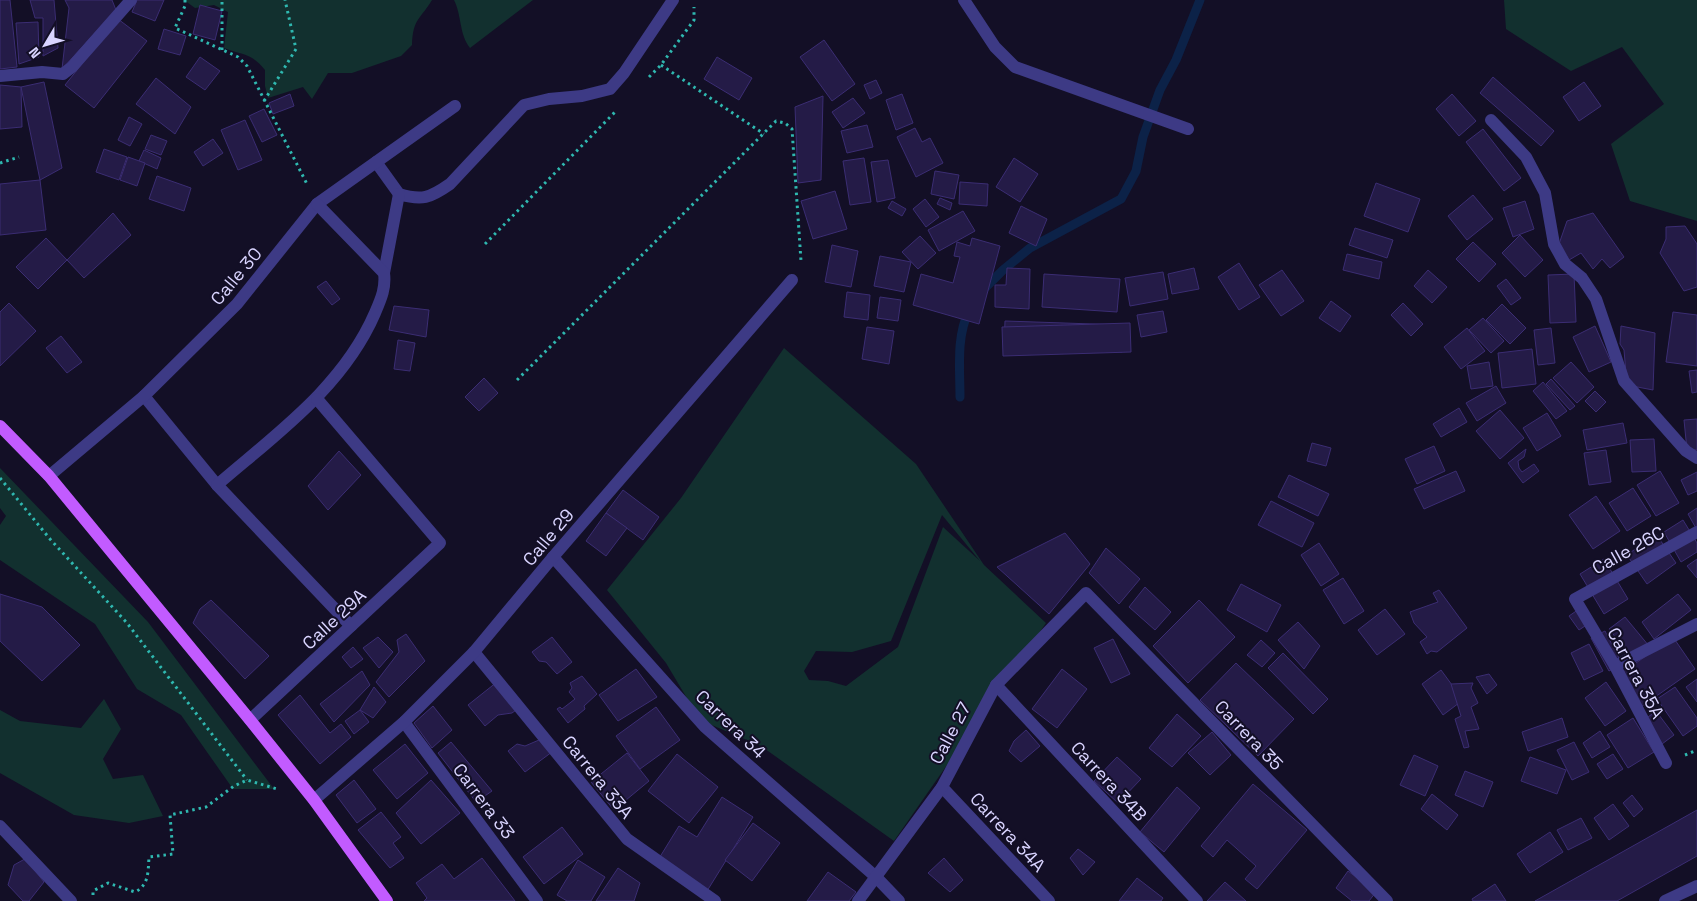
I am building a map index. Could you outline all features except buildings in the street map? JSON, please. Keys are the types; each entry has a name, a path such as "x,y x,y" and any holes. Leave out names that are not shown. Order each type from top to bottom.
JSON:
{"main road":[{"path":"0,426 49,476 250,720 314,800 387,901"}],"street":[{"path":"0,76 42,72 63,74 72,67 130,0"},
{"path":"376,162 399,194 425,198 450,184 524,105 549,99 582,96 610,89 624,73 673,0"},
{"path":"964,0 995,46 1015,67 1188,129"},
{"name":"Calle 30","path":"49,476 144,396 237,304 317,204 455,106"},
{"path":"1491,120 1526,158 1545,193 1554,244 1565,264 1582,278 1596,299 1624,381 1686,451 1697,458"},
{"path":"217,485 317,399 363,340 386,286 384,273 399,194"},
{"path":"317,204 384,273"},
{"name":"Calle 29","path":"314,800 404,722 474,652 552,558 792,280"},
{"path":"144,396 217,485 351,626"},
{"name":"Calle 29A","path":"250,720 440,542 317,399"},
{"name":"Calle 26C","path":"1575,599 1697,532"},
{"name":"Carrera 34","path":"552,558 705,727 876,877 899,901"},
{"name":"Calle 27","path":"858,901 942,787 996,685 1086,592"},
{"name":"Carrera 35","path":"1086,592 1388,901"},
{"name":"Carrera 35A","path":"1575,599 1615,666 1666,763"},
{"path":"1615,666 1697,624"},
{"name":"Carrera 33A","path":"474,652 627,840 715,901"},
{"name":"Carrera 34B","path":"996,685 1196,901"},
{"name":"Carrera 33","path":"404,722 537,901"},
{"name":"Carrera 34A","path":"942,787 1049,901"},
{"path":"1,830 70,901"},
{"path":"1665,901 1697,886"}],"path":[{"path":"185,0 185,6 175,28 238,58 247,66 317,204"},
{"path":"222,0 222,50"},
{"path":"264,101 296,49 284,0"},
{"path":"648,79 662,65 694,20 695,10"},
{"path":"662,65 764,134"},
{"path":"484,244 621,106"},
{"path":"517,380 776,121 786,123 792,129 801,261 792,280"},
{"path":"0,163 19,158"},
{"path":"0,478 50,539 127,623 246,780 280,790"},
{"path":"93,901 93,891 108,883 135,892 143,888 147,880 149,857 173,854 170,815 206,807 234,786 246,780"}],"green space":[{"path":"184,0 432,0 416,24 412,45 401,56 352,73 328,73 312,99 303,87 268,98 265,86 265,70 260,64 251,57 224,48 228,12 214,5 195,8"},
{"path":"454,0 533,0 470,48 462,31"},
{"path":"1504,0 1697,0 1697,221 1630,201 1611,144 1664,104 1622,47 1571,71 1506,29"},
{"path":"784,348 916,464 984,565 1046,623 894,841 761,746 700,720 666,663 607,590 681,498","holes":["942,515 980,561 943,527 898,647 846,686 828,681 809,680 804,671 816,651 852,652 891,641"]},
{"path":"0,468 148,622 274,789 233,789 181,715 137,689 95,624 0,560 0,525 6,516 0,508"},
{"path":"104,699 121,729 103,759 113,779 143,775 163,816 129,823 74,815 0,773 0,710 20,721 81,728"}],"waterway":[{"path":"983,290 1003,270 1030,248 1121,199 1136,171 1143,137 1160,90 1176,60 1200,0"},
{"path":"960,397 960,342 969,311"}]}
